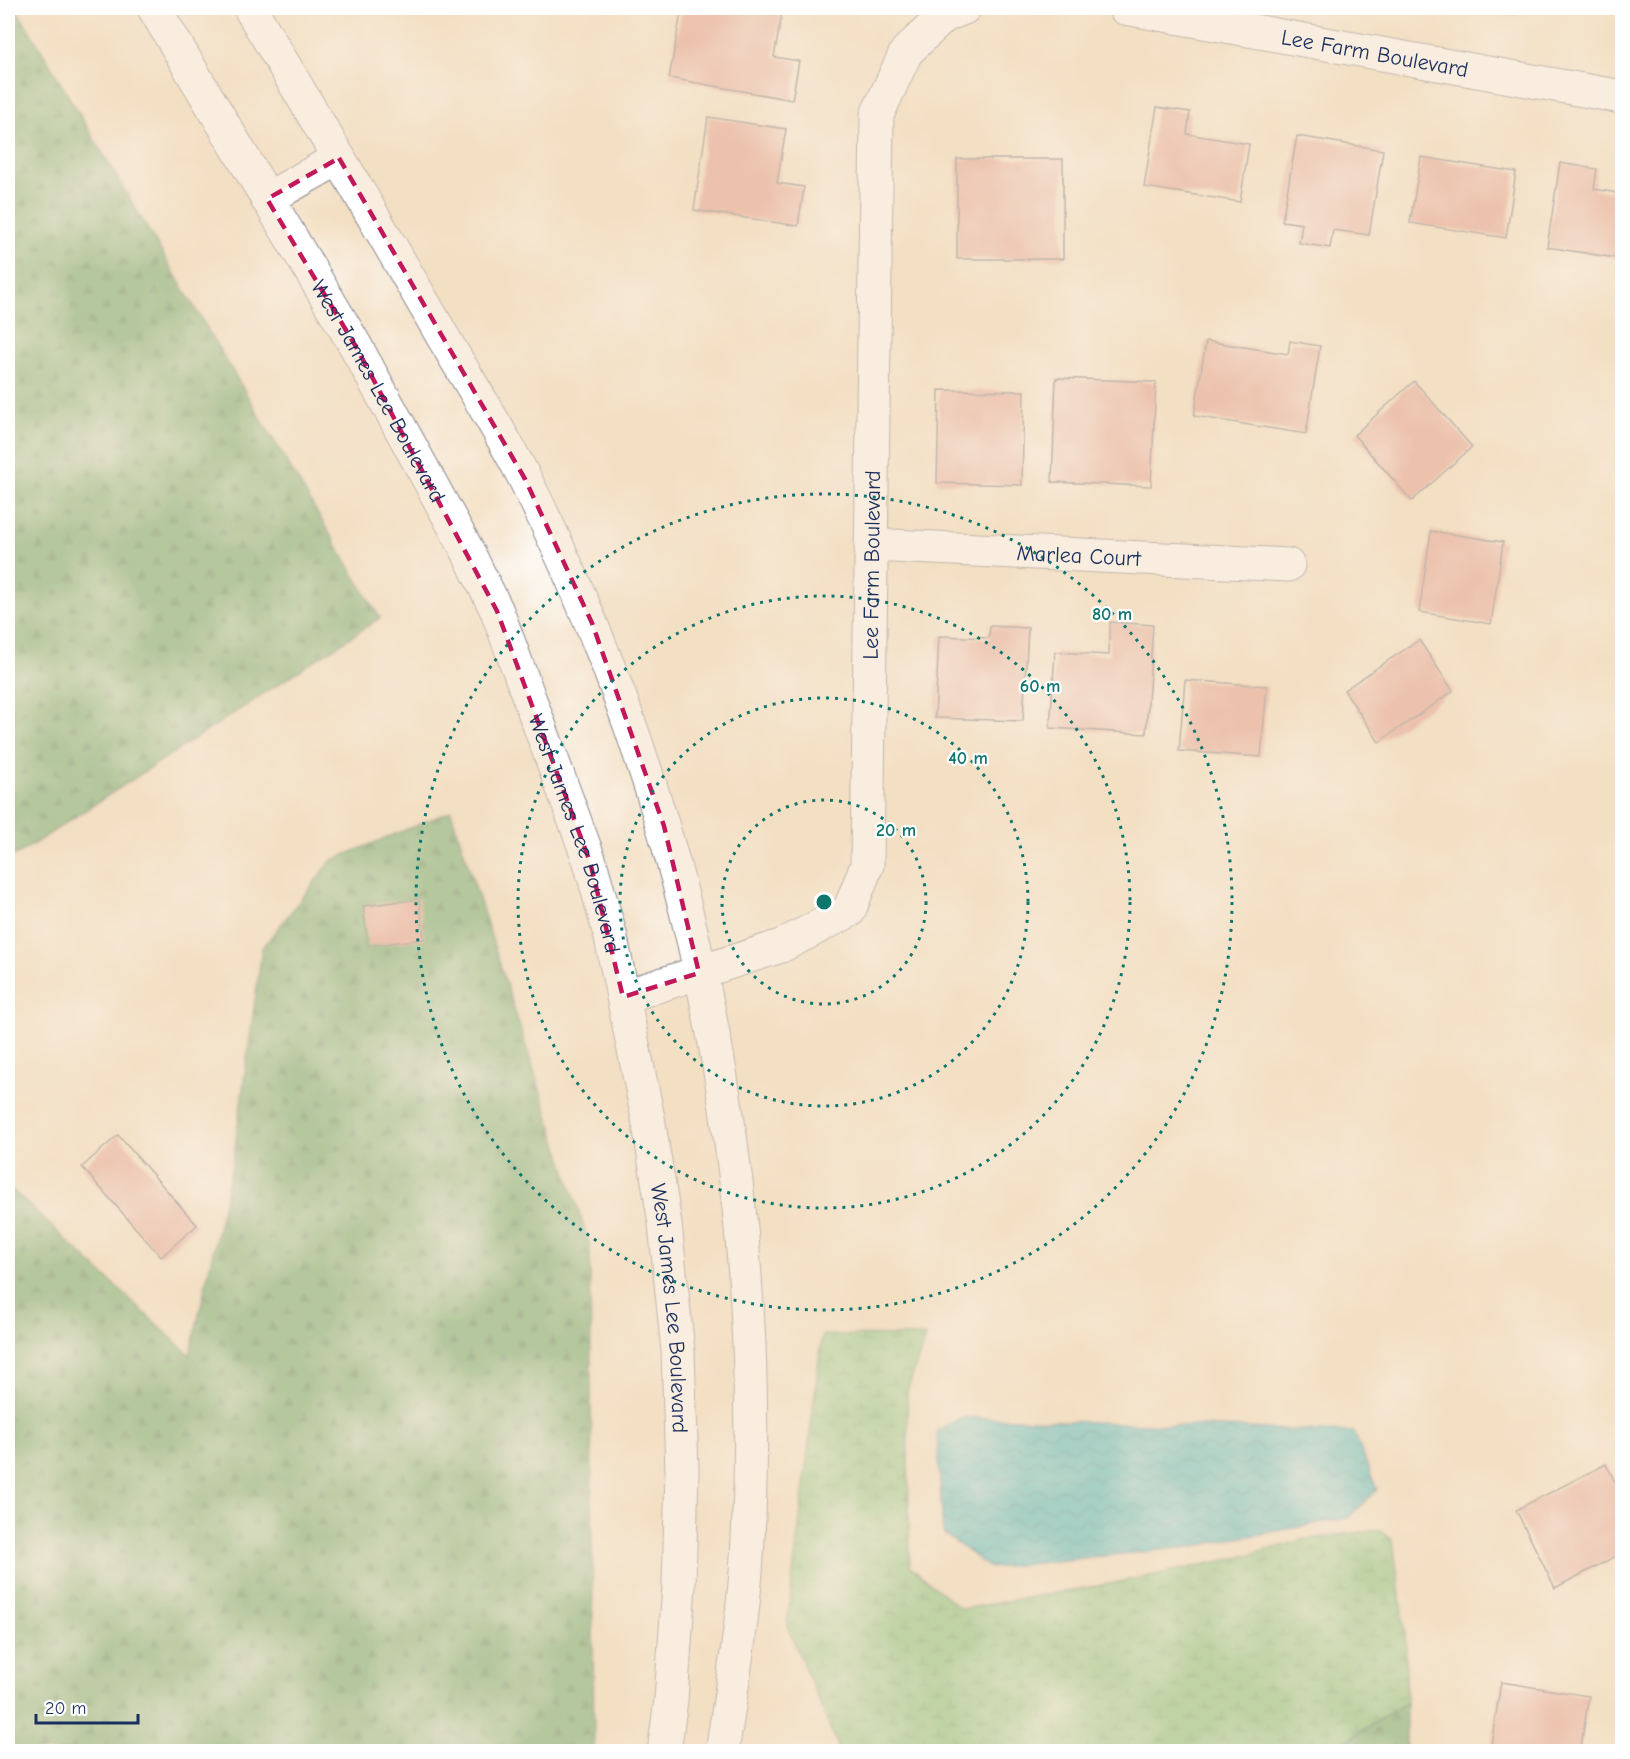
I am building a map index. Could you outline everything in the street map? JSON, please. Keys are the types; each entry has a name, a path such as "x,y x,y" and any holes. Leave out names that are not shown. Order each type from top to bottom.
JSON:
{"main road":[{"name":"West James Lee Boulevard","path":"154,8 411,443 497,611 590,862 611,938 650,1130 665,1224 678,1351 682,1470 680,1586 671,1700 664,1752"},
{"path":"250,8 525,479 592,623 634,733 664,826 720,1064 748,1303 747,1559 722,1752"},
{"name":"Lee Farm Boulevard","path":"623,997 781,946 849,911 867,865 877,115 906,52 944,16 964,8"},
{"name":"Lee Farm Boulevard","path":"1125,8 1623,97"},
{"path":"267,199 339,158"},
{"name":"Marlea Court","path":"871,545 1288,565"}],"highlighted area":[{"path":"339,158 525,479 592,623 664,826 699,973 623,997 590,862 497,611 355,345 267,199"}],"green space":[{"path":"8,8 16,8 380,618 23,851 8,858"},
{"path":"451,811 590,1246 594,1751 8,1751 8,1186 190,1355 233,1161 262,948 332,860"},
{"path":"822,1335 926,1336 907,1391 910,1566 961,1609 1114,1583 1241,1557 1306,1539 1378,1530 1393,1540 1406,1644 1406,1702 1330,1751 840,1751 787,1626"},
{"path":"1406,1702 1406,1751 1330,1752"}],"water":[{"path":"962,1417 1354,1432 1377,1490 1348,1518 1189,1547 990,1568 943,1533 937,1432"}],"building":[{"path":"682,8 783,8 774,57 799,61 792,100 669,78"},
{"path":"1474,8 1515,8 1514,15"},
{"path":"1157,107 1190,112 1187,134 1249,144 1240,202 1144,187"},
{"path":"708,117 786,129 777,183 804,187 798,226 694,210"},
{"path":"1297,136 1383,150 1369,235 1333,230 1330,248 1299,243 1302,224 1282,221"},
{"path":"1421,157 1516,172 1506,238 1410,223"},
{"path":"957,159 1063,159 1063,259 957,259"},
{"path":"1560,163 1597,169 1594,189 1622,194 1622,259 1547,247"},
{"path":"1206,341 1288,354 1290,341 1320,346 1306,434 1194,416"},
{"path":"1056,378 1156,382 1151,486 1052,482"},
{"path":"1414,381 1472,447 1412,501 1354,435"},
{"path":"939,390 1024,391 1022,485 937,483"},
{"path":"1431,531 1503,542 1491,624 1419,612"},
{"path":"1110,622 1153,625 1146,734 1050,728 1055,652 1109,655"},
{"path":"990,626 1028,628 1023,721 935,718 939,636 989,638"},
{"path":"1419,640 1453,691 1379,742 1344,690"},
{"path":"1185,680 1267,686 1261,757 1179,751"},
{"path":"419,899 424,939 368,946 363,906"},
{"path":"118,1135 197,1225 161,1257 82,1167"},
{"path":"1606,1464 1622,1496 1622,1553 1555,1588 1516,1510"},
{"path":"1501,1682 1589,1696 1580,1752 1490,1752"}]}
